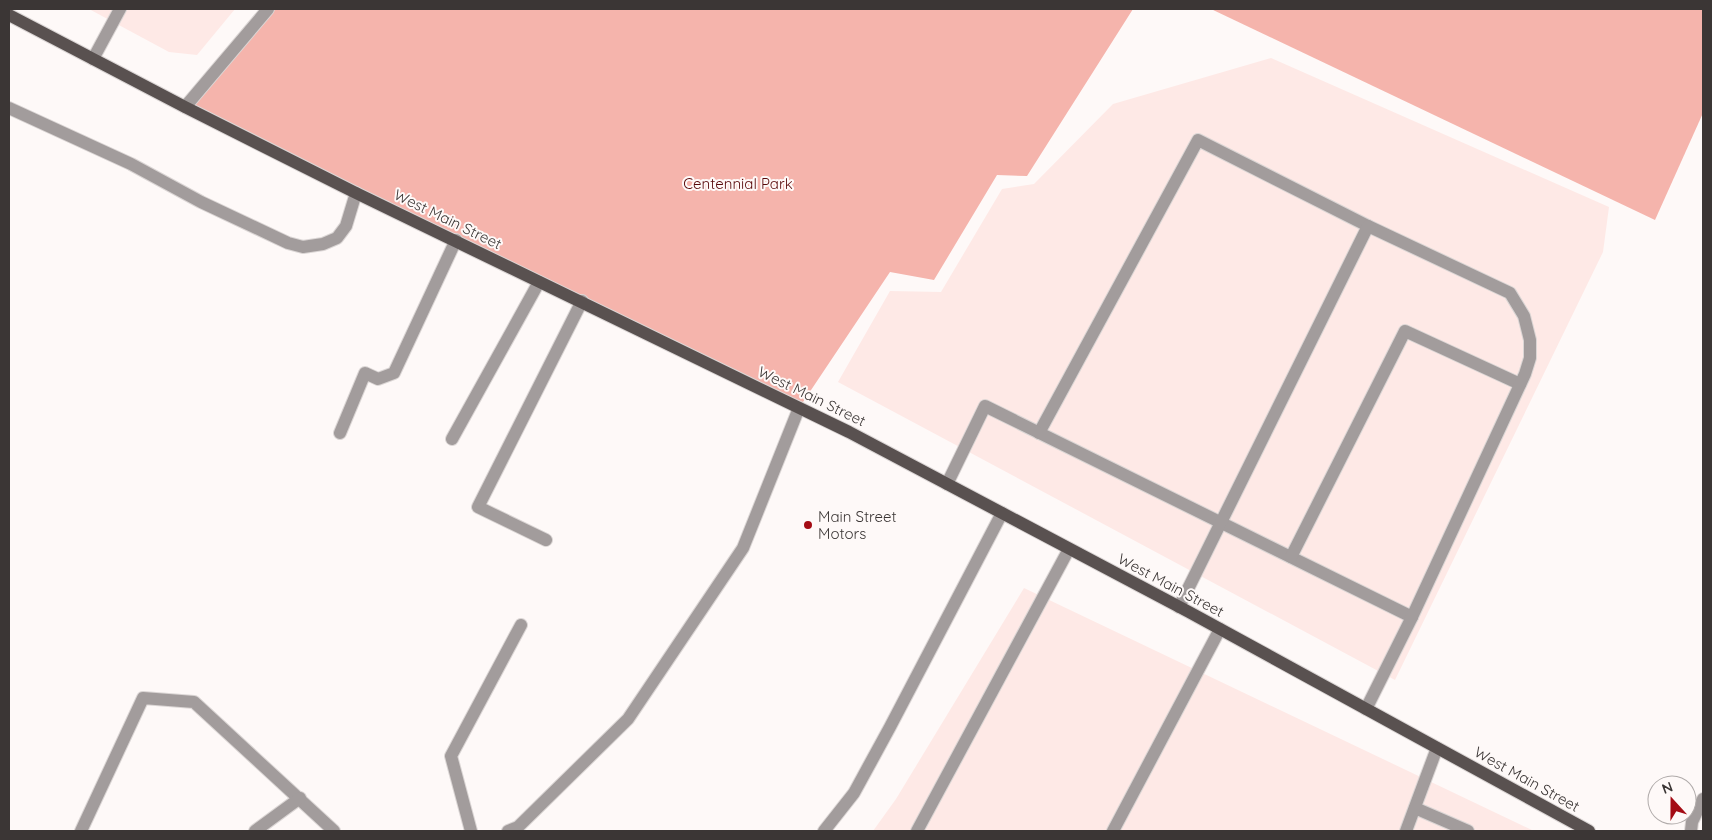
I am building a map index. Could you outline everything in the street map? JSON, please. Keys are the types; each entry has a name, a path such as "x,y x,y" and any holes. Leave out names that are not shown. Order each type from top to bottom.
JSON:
{"main road":[{"name":"West Main Street","path":"9,15 185,107 356,192 849,432 1220,629 1582,830"}],"street":[{"path":"93,59 120,9"},
{"path":"185,107 268,9"},
{"path":"9,108 132,164 201,202 288,243 303,247 323,244 337,238 346,226 356,192"},
{"path":"1039,433 1198,140 1368,226 1510,293 1524,316 1530,340 1530,358 1520,384 1412,617 1366,709"},
{"path":"1179,607 1368,226"},
{"path":"340,433 365,373 378,379 394,373 456,240"},
{"path":"452,440 539,282"},
{"path":"546,540 478,507 582,301"},
{"path":"1291,557 1405,331 1520,384"},
{"path":"947,484 985,406 1412,617"},
{"path":"508,831 518,827 628,719 743,548 799,408"},
{"path":"824,831 854,793 1002,513"},
{"path":"916,831 1070,549"},
{"path":"472,831 451,756 521,625"},
{"path":"1113,831 1220,629"},
{"path":"81,831 143,698 194,702 334,831"},
{"path":"1406,831 1437,748"},
{"path":"255,831 300,798"},
{"path":"1691,831 1692,822 1703,799"},
{"path":"1414,808 1468,831"}],"shaded area":[{"path":"89,9 235,9 197,55 169,52"},
{"path":"1271,58 1609,207 1603,252 1395,680 838,382 890,291 941,292 1002,189 1034,184 1113,104"},
{"path":"1024,588 1534,831 873,831 896,799"}],"green space":[{"name":"Centennial Park","path":"268,9 1133,9 1027,176 997,175 934,280 890,272 799,408 185,107"},
{"path":"1211,9 1703,9 1703,113 1655,220"}],"place":[{"name":"Main Street Motors","path":"808,525"}]}
